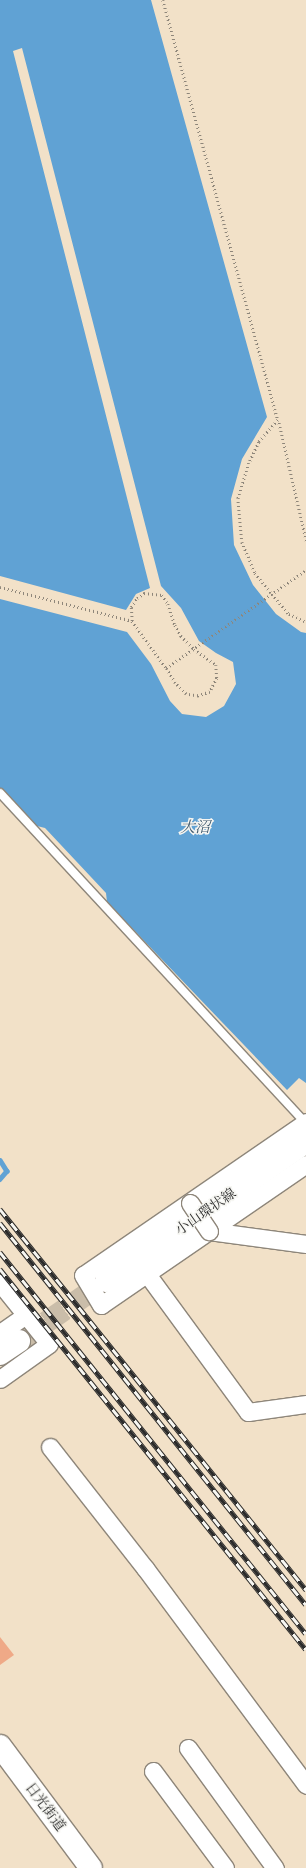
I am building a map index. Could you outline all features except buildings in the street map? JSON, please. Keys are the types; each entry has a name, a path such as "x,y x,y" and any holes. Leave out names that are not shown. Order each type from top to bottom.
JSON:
{"main road":[{"name":"小山環状線","path":"106,1281 306,1129"},
{"path":"0,1354 9,1337"},
{"name":"日光街道","path":"0,1746 91,1868"}],"street":[{"path":"306,1129 190,1203 83,1275 101,1305 306,1164"},
{"path":"190,1203 209,1231 306,1244"},
{"path":"147,1274 248,1412 306,1404"},
{"path":"0,1283 49,1344 0,1379"},
{"path":"9,1337 26,1316"},
{"path":"50,1447 145,1568 306,1785"},
{"path":"188,1748 275,1868"},
{"path":"154,1771 225,1868"}],"lane":[{"path":"0,793 306,1129"}],"path":[{"path":"163,0 278,420 306,541"},
{"path":"278,420 259,442 249,463 238,498 242,542 255,573 289,614 306,622"},
{"path":"166,668 306,570"},
{"path":"0,587 132,621"},
{"path":"144,593 162,595 168,604 175,625 181,636 194,649 216,665 217,678 210,692 198,696 186,694 175,683 132,621 132,607 136,598 144,593"}],"water":[{"name":"大沼","path":"0,0 151,0 267,417 242,459 231,499 234,545 253,585 276,614 301,632 306,633 306,1083 299,1078 287,1090 107,902 106,893 45,828 33,825 0,790 0,599 127,632 151,664 170,701 182,714 206,717 224,706 236,684 233,662 216,653 199,641 181,608 161,586 22,48 13,51 150,588 136,594 126,610 0,576"}],"waterway":[{"path":"0,1160 7,1171 0,1179"}],"tunnel":[{"path":"19,1341 106,1281"}],"railway":[{"path":"0,1209 306,1590"},
{"path":"0,1223 306,1605"},
{"path":"0,1252 306,1634"},
{"path":"0,1269 306,1649"}]}
